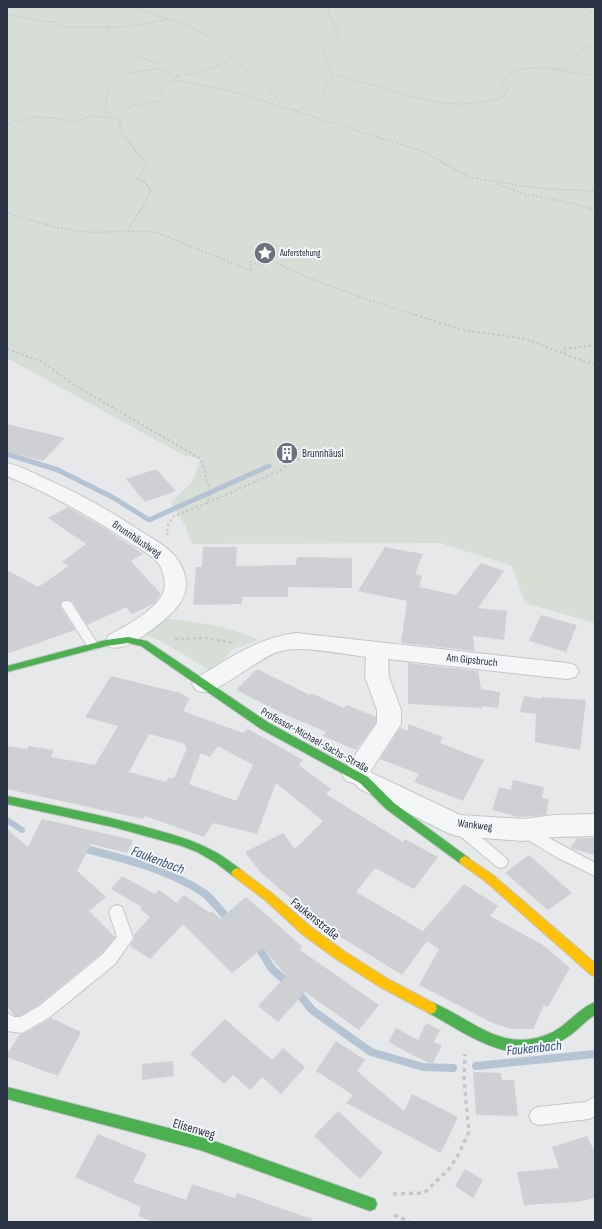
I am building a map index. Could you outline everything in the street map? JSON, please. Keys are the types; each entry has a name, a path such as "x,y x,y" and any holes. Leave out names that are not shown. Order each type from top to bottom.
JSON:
{"street":[{"name":"Brunnhäuslweg","path":"7,469 78,501 132,534 166,558 174,574 175,580 176,588 172,599 159,612 117,641"},
{"name":"Professor-Michael-Sachs-Straße","path":"7,669 117,641 128,640 144,643 265,726 360,777 390,806 489,878 595,971"},
{"name":"Am Gipsbruch","path":"204,684 258,650 273,644 296,641 566,671"},
{"path":"360,777 389,724 389,710 377,678 377,650"},
{"name":"Wankweg","path":"360,777 457,825 523,830 554,826 595,825"},
{"name":"Faukenstraße","path":"7,800 113,823 184,842 201,849 220,860 269,897 307,931 384,984 467,1029 491,1040 520,1047 531,1046 565,1032 581,1017 595,1008"},
{"name":"Elisenweg","path":"7,1093 200,1143 370,1204"}],"lane":[{"path":"67,605 93,646"},
{"path":"457,825 501,862"},
{"path":"523,830 561,853 595,870"},
{"path":"7,1021 10,1024 22,1025 44,1012 109,959 125,938 117,912"},
{"path":"538,1116 589,1110 595,1106"}],"path":[{"path":"136,7 166,20 190,27 207,35 232,58 268,86 283,107"},
{"path":"330,7 329,14 339,33 323,51 332,75"},
{"path":"583,7 595,15"},
{"path":"7,14 32,20 55,22 64,27 125,27 166,20"},
{"path":"109,27 108,34 116,39 120,46 136,56 146,58 156,63 157,69"},
{"path":"332,75 443,103 475,105 488,103 502,98 508,90 501,82 508,73 522,69 559,68 578,52 589,46 595,45"},
{"path":"127,231 146,202 151,190 145,182 137,179 147,165 122,133 118,119 106,112 104,98 107,87 115,79 130,72 157,69 178,76 192,74 218,66 232,58"},
{"path":"550,68 595,76"},
{"path":"291,110 310,108 319,102 326,83 332,75"},
{"path":"118,119 130,106 160,101 160,91 178,76"},
{"path":"174,80 221,88 422,151 435,156 449,168 469,177 541,189 569,192 595,191"},
{"path":"7,125 13,120 37,118 52,118 65,122 76,122 87,117 102,115 118,119"},
{"path":"494,182 520,193 575,204 595,210"},
{"path":"7,213 56,228 88,232 142,230 158,233 252,271 250,262 264,264 259,253 285,268 338,290 464,330 526,339 595,364"},
{"path":"565,354 564,349 595,345"},
{"path":"7,349 43,362 74,385 201,459 211,494 207,503"},
{"path":"166,558 168,525 174,516 279,471 300,458"},
{"path":"144,643 195,637 214,638 258,650"},
{"path":"370,1204 375,1194 424,1193 448,1170 457,1157 468,1132 464,1080 467,1029"}],"shaded area":[{"path":"7,7 595,7 595,623 525,603 512,566 440,543 192,544 185,525 171,502 192,482 201,459 183,455 9,359 7,360"},
{"path":"160,618 211,625 235,631 259,640 233,649 213,672 157,639 139,634"}],"building":[{"path":"7,424 65,438 43,461 7,452"},
{"path":"156,469 176,491 145,502 126,479"},
{"path":"68,507 101,526 143,554 131,561 161,594 153,604 132,614 126,607 87,625 72,601 63,601 60,606 75,630 7,654 7,570 38,587 69,566 62,562 86,544 48,518"},
{"path":"203,547 237,547 236,566 296,565 297,557 352,558 352,588 288,587 288,597 242,597 242,604 193,605 196,567 202,567"},
{"path":"385,547 423,554 415,574 422,576 419,587 456,595 481,563 504,571 478,608 507,611 504,640 473,636 475,651 401,643 407,601 358,591"},
{"path":"541,615 577,625 566,652 529,641"},
{"path":"408,663 478,671 481,689 500,692 498,708 482,706 482,708 408,704"},
{"path":"257,669 310,695 311,693 344,708 347,705 376,717 376,723 356,750 323,736 326,732 284,714 236,690"},
{"path":"111,676 180,693 190,699 183,711 243,733 248,729 303,760 299,765 331,789 326,794 403,842 405,839 438,857 414,889 375,868 356,892 423,931 464,884 498,906 490,916 543,945 570,968 548,1007 544,1005 533,1029 511,1029 493,1023 419,985 439,949 427,941 402,975 336,934 306,911 261,873 245,852 283,833 295,849 323,821 276,783 257,834 213,823 204,837 145,816 143,819 7,789 7,746 27,749 29,746 54,750 51,757 95,765 118,726 85,717","holes":["149,734 186,744 184,746 187,748 174,778 169,777 166,782 129,772","218,746 253,765 236,801 189,784 201,753 210,757"]},
{"path":"524,696 541,699 541,697 586,700 580,750 535,742 536,714 520,712"},
{"path":"408,724 443,737 440,743 484,760 463,801 414,782 419,774 380,759 400,728 408,731"},
{"path":"513,780 544,787 542,798 549,799 546,815 519,817 492,810 499,787 511,790"},
{"path":"42,819 133,840 127,853 91,844 77,871 106,897 89,911 115,937 102,953 37,1006 20,1016 15,1016 7,1007 7,829 28,847"},
{"path":"577,838 595,838 595,855 570,848"},
{"path":"529,855 572,893 548,910 505,873"},
{"path":"122,876 155,894 159,890 177,903 184,895 210,913 212,911 220,919 246,897 302,946 300,950 379,1005 359,1030 305,992 278,1022 258,1006 286,976 263,948 232,973 183,924 150,959 130,946 134,939 134,935 150,917 140,909 142,907 111,889"},
{"path":"51,1018 81,1032 58,1076 7,1057 7,1054 20,1034 23,1034"},
{"path":"225,1019 272,1060 283,1048 305,1067 281,1094 262,1077 250,1090 233,1075 224,1084 190,1054"},
{"path":"426,1023 440,1030 434,1042 442,1045 432,1065 388,1042 396,1028 418,1040"},
{"path":"336,1041 365,1060 357,1071 404,1111 412,1094 458,1117 441,1153 346,1103 353,1095 316,1071"},
{"path":"173,1061 174,1076 142,1080 142,1064"},
{"path":"473,1072 501,1073 502,1080 514,1080 518,1116 476,1115"},
{"path":"338,1111 383,1153 360,1179 314,1136"},
{"path":"98,1134 147,1154 133,1182 186,1200 192,1184 235,1198 237,1193 312,1219 312,1222 154,1222 138,1216 141,1207 75,1177"},
{"path":"587,1136 595,1153 595,1198 576,1202 524,1205 517,1172 559,1168 552,1147"},
{"path":"465,1169 483,1180 473,1198 455,1186"}],"waterway":[{"path":"7,454 58,470 114,498 149,520 269,466"},
{"name":"Faukenbach","path":"7,820 22,830"},
{"name":"Faukenbach","path":"81,848 128,860 175,877 204,893 229,920"},
{"name":"Faukenbach","path":"261,951 272,969 289,984"},
{"name":"Faukenbach","path":"296,990 312,1010 371,1052 423,1067 453,1068"},
{"name":"Faukenbach","path":"476,1066 595,1054"}],"traffic: fast":[{"path":"7,669 106,643 128,640 144,643 265,726 364,780 390,806 465,861"},
{"path":"7,800 113,823 184,842 201,849 220,860 237,873"},
{"path":"431,1008 491,1040 520,1047 531,1046 547,1041 565,1032 581,1017 595,1008"},
{"path":"7,1093 200,1143 370,1204"}],"traffic: slow":[{"path":"465,861 489,878 595,971"},
{"path":"237,873 269,897 307,931 340,955 384,983 431,1008"}],"place":[{"name":"Auferstehung","path":"265,253"},
{"name":"Brunnhäusl","path":"287,453"}]}
